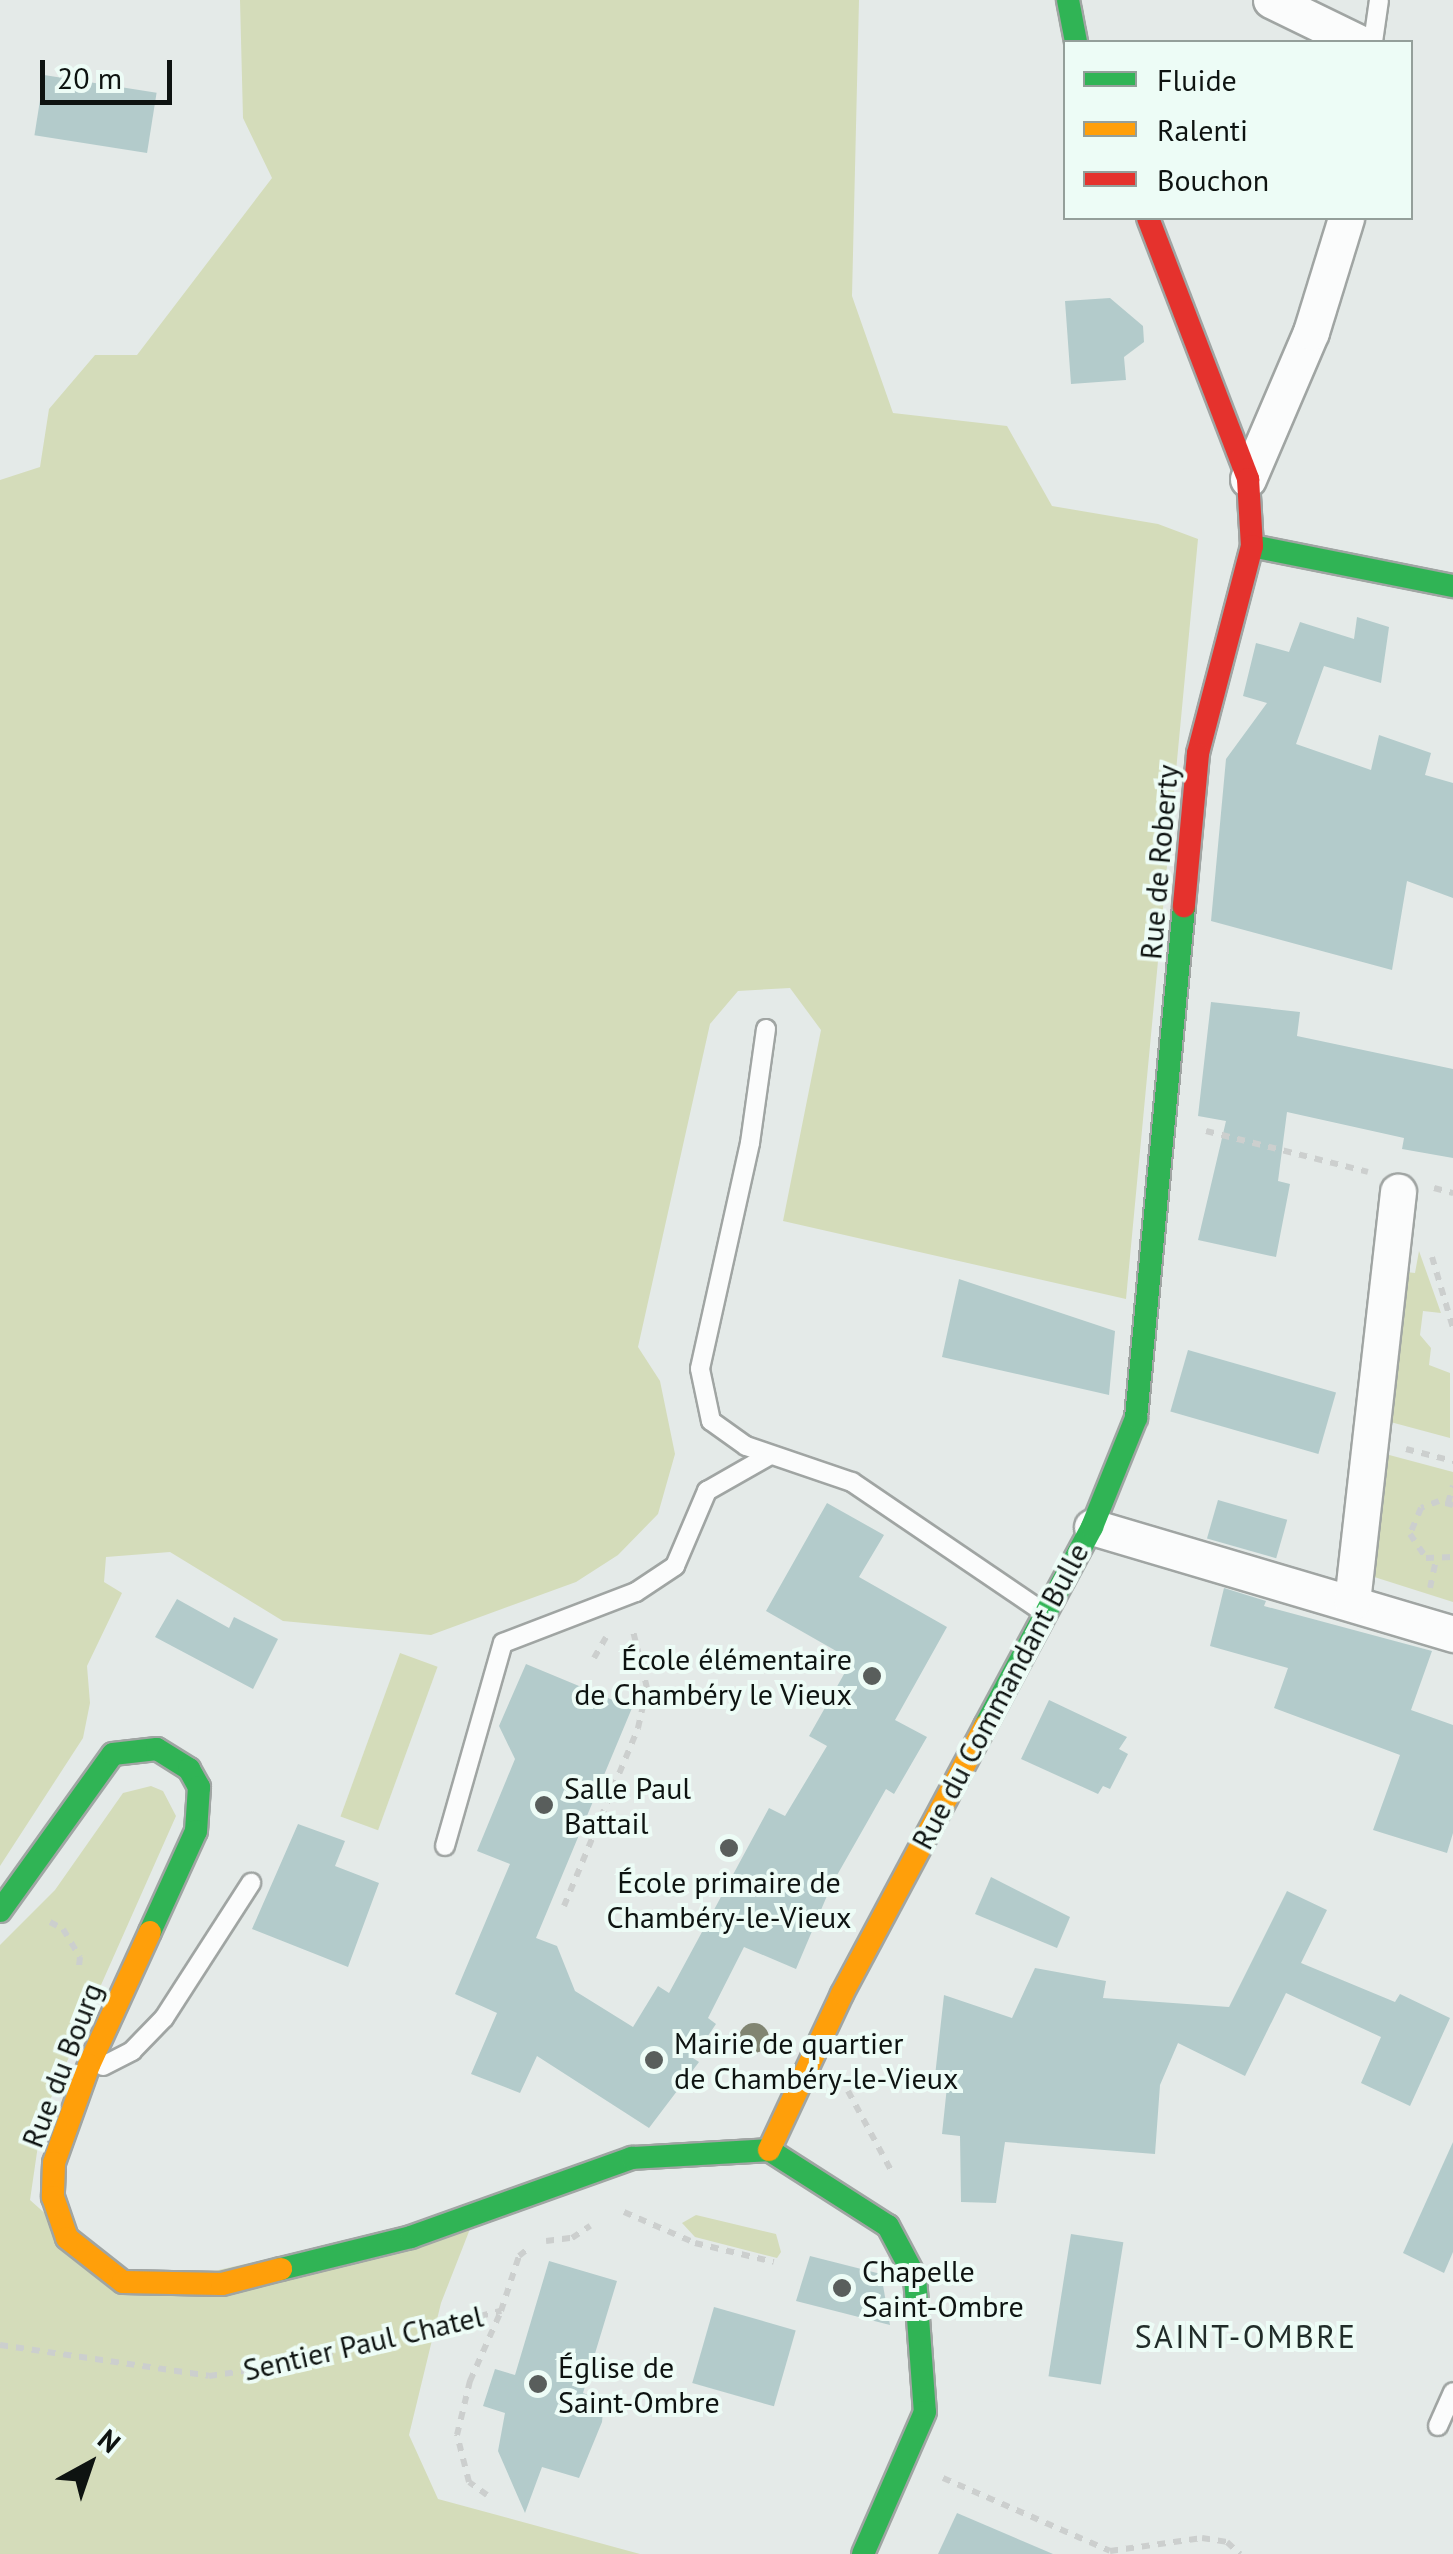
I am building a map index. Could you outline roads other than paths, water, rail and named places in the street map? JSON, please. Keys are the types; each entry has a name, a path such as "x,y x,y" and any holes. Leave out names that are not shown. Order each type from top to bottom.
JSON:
{"street":[{"path":"1068,0 1076,40"},
{"path":"1270,0 1353,40"},
{"name":"Rue de Roberty","path":"1092,1527 1136,1418 1198,754 1252,546 1248,478 1149,220"},
{"path":"1248,478 1311,332 1345,220"},
{"path":"1252,546 1453,586"},
{"path":"1352,1602 1402,1184"},
{"name":"Rue du Commandant Bulle","path":"770,2150 842,1994 1092,1527 1453,1634"},
{"name":"Rue du Bourg","path":"4,1906 113,1754 157,1749 189,1769 199,1787 196,1831 84,2076 54,2163 53,2197 67,2238 123,2282 222,2284 334,2258 584,2175 664,2153 770,2150"},
{"path":"770,2150 888,2226 915,2277 925,2412 863,2554"}],"lane":[{"path":"1373,40 1380,0"},
{"path":"766,1029 750,1143 700,1369 711,1421 770,1455 852,1482 1044,1613"},
{"path":"445,1846 503,1643 622,1597 675,1566 707,1491 770,1455"},
{"path":"84,2076 132,2050 164,2018 251,1883"},
{"path":"1438,2426 1453,2392"}],"place":[{"name":"École élémentaire de Chambéry le Vieux","path":"872,1676"},
{"name":"Salle Paul Battail","path":"544,1805"},
{"name":"École primaire de Chambéry-le-Vieux","path":"729,1848"},
{"name":"Mairie de quartier de Chambéry-le-Vieux","path":"654,2060"},
{"name":"Chapelle Saint-Ombre","path":"842,2288"},
{"name":"Église de Saint-Ombre","path":"538,2384"}],"district":[{"name":"SAINT-OMBRE","path":"1246,2336"}]}
